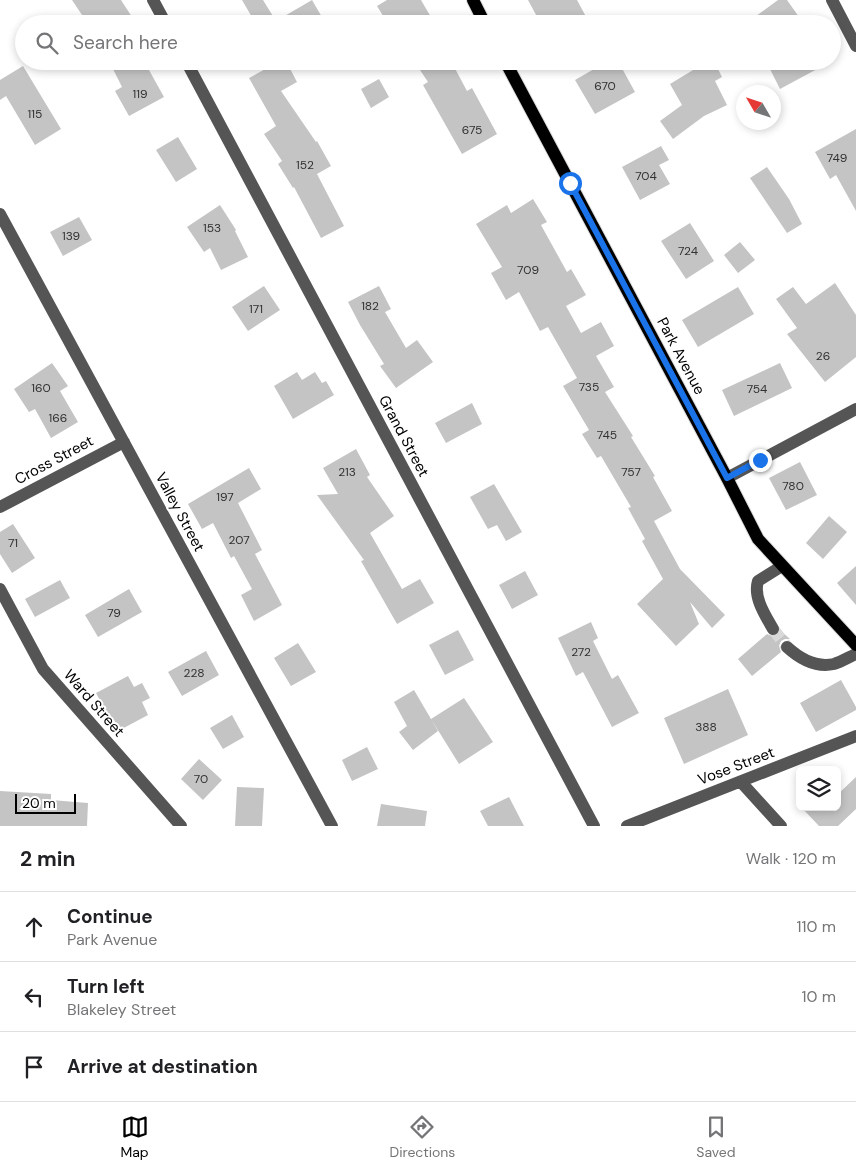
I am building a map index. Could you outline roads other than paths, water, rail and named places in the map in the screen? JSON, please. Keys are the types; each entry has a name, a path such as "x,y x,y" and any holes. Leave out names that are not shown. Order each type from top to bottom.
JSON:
{"main road":[{"path":"473,0 481,15"},
{"name":"Park Avenue","path":"511,70 758,539 856,645"}],"street":[{"path":"153,0 161,15"},
{"path":"832,0 840,15"},
{"path":"841,17 856,46"},
{"name":"Grand Street","path":"191,70 594,826"},
{"name":"Valley Street","path":"0,214 332,826"},
{"path":"727,478 856,408"},
{"name":"Cross Street","path":"0,508 124,442"},
{"path":"773,629 763,610 756,588 758,581 782,566"},
{"name":"Ward Street","path":"0,589 43,670 181,826"},
{"path":"787,647 796,655 812,663 823,665 835,664 856,654"},
{"name":"Vose Street","path":"627,826 856,736"},
{"path":"741,782 781,826"}],"tunnel":[{"path":"773,629 787,647"}]}
